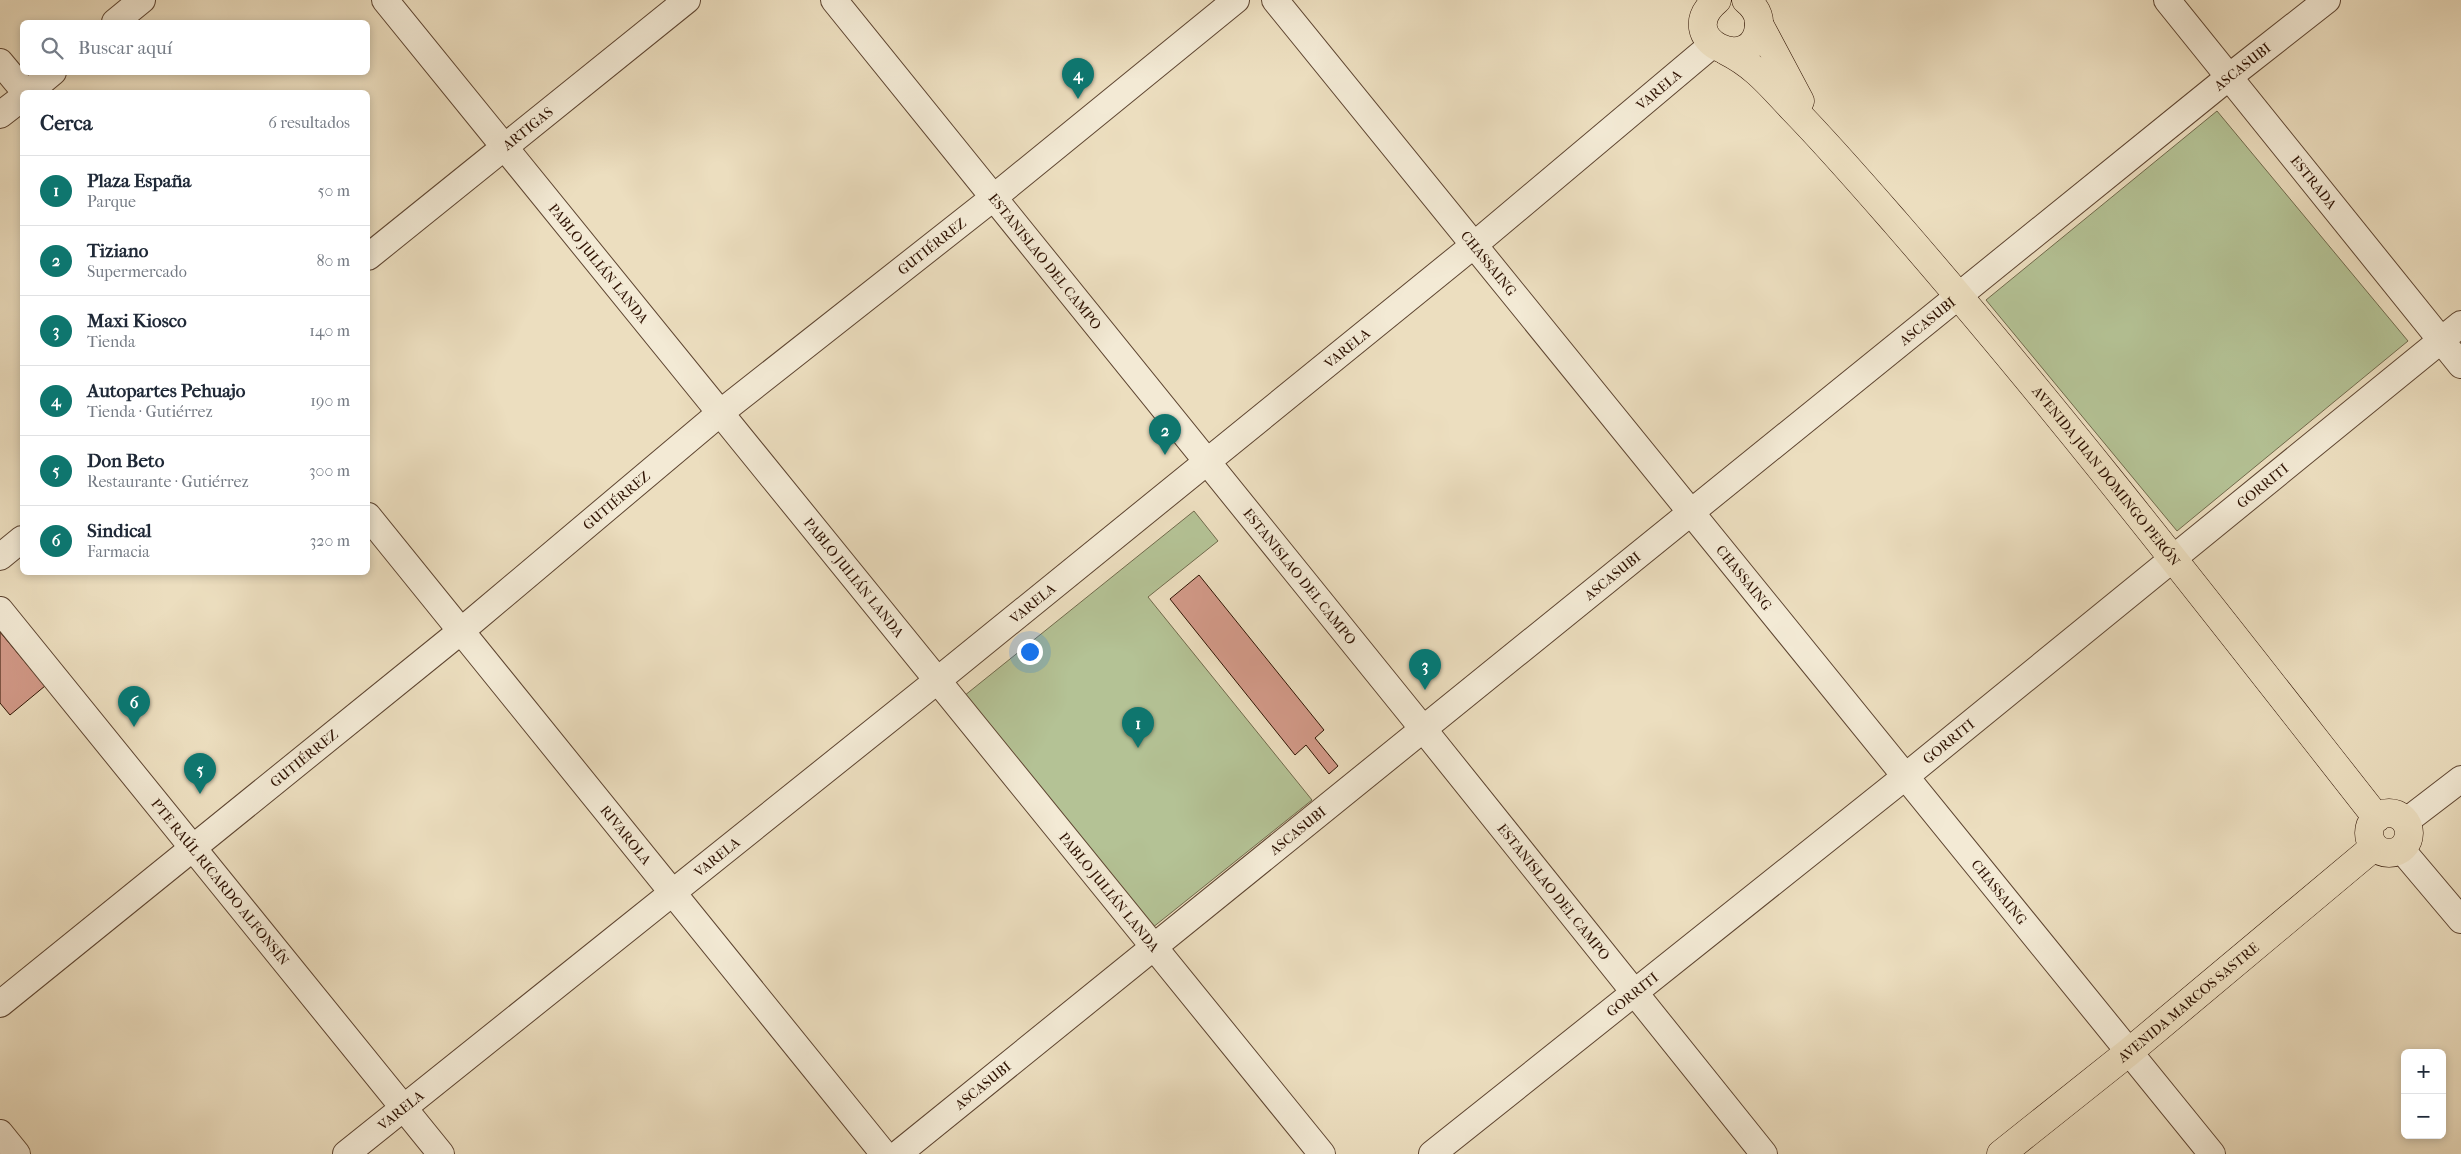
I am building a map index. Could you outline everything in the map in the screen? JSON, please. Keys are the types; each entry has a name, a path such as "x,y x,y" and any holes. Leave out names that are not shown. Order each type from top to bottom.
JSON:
{"main road":[{"path":"1717,0 1710,6 1709,30 1734,52 1750,45 1756,38 1760,12"},
{"name":"AVENIDA JUAN DOMINGO PERÓN","path":"1760,12 1797,98 1826,143"},
{"name":"AVENIDA JUAN DOMINGO PERÓN","path":"1709,30 1765,77 1826,143 1960,296 2174,560 2377,818"},
{"path":"2382,815 2395,815 2403,835 2396,852 2384,853 2374,847 2369,832 2377,818 2382,815"},
{"name":"AVENIDA MARCOS SASTRE","path":"2001,1154 2129,1052 2374,847"}],"street":[{"path":"117,20 142,0"},
{"name":"PABLO JULIÁN LANDA","path":"385,0 1322,1154"},
{"name":"ARTIGAS","path":"370,255 687,0"},
{"name":"ESTANISLAO DEL CAMPO","path":"834,0 1764,1154"},
{"name":"GUTIÉRREZ","path":"0,1004 194,849 461,631 720,413 993,198 1236,0"},
{"name":"CHASSAING","path":"1275,0 2212,1154"},
{"name":"ESTRADA","path":"2167,0 2229,77 2451,332 2461,365"},
{"name":"ASCASUBI","path":"898,1154 2229,77 2327,0"},
{"name":"VARELA","path":"346,1154 938,680 1474,245 1709,30"},
{"path":"0,62 23,90"},
{"path":"31,90 49,75"},
{"path":"0,116 20,100"},
{"name":"GORRITI","path":"1432,1154 2174,560 2451,332"},
{"name":"RIVAROLA","path":"370,518 884,1154"},
{"path":"0,557 20,541"},
{"name":"PTE RAÚL RICARDO ALFONSÍN","path":"0,610 441,1154"},
{"path":"2461,779 2403,835 2461,920"},
{"path":"0,1133 17,1154"}],"green space":[{"path":"2217,111 2408,341 2177,531 1986,300"},
{"path":"1194,511 1218,541 1148,597 1312,800 1152,928 964,696"}],"building":[{"path":"1199,575 1324,730 1315,738 1338,766 1329,774 1306,745 1295,755 1170,599"},
{"path":"0,632 45,686 10,715 0,703"}],"place":[{"name":"Autopartes Pehuajo","path":"1078,99"},
{"name":"Tiziano","path":"1165,455"},
{"name":"Maxi Kiosco","path":"1425,690"},
{"name":"Sindical","path":"134,727"},
{"name":"Plaza España","path":"1138,748"},
{"name":"Don Beto","path":"200,794"}]}
